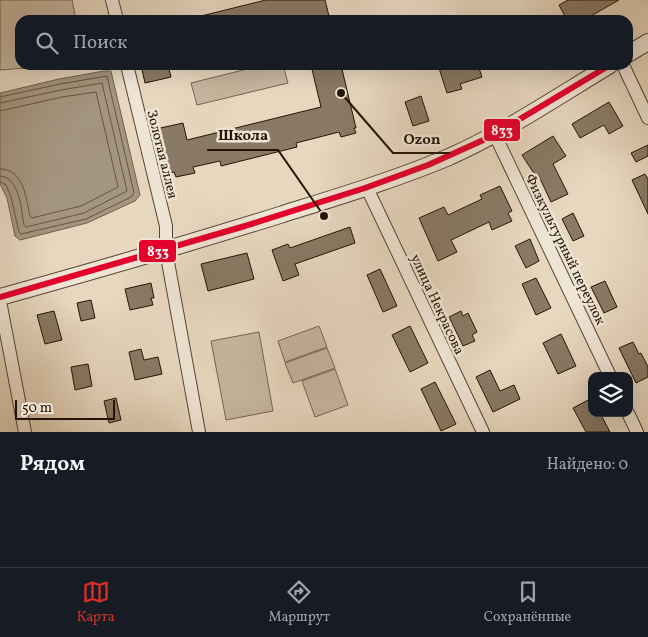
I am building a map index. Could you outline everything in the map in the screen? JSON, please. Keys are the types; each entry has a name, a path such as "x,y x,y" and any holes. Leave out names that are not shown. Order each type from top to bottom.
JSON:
{"street":[{"path":"112,0 115,15"},
{"path":"633,51 648,42"},
{"name":"Золотая аллея","path":"128,70 166,226 166,250 199,432"},
{"path":"0,297 166,250 366,188 449,156 495,134 602,70"},
{"path":"625,70 648,118"},
{"name":"Физкультурный переулок","path":"495,134 608,372"},
{"name":"улица Некрасова","path":"366,188 483,432"},
{"path":"0,301 25,432"},
{"path":"630,417 637,432"}],"shaded area":[{"path":"0,0 72,0 75,15 15,15 15,69 0,70"},
{"path":"243,70 284,70 288,83 197,105 191,83"},
{"path":"319,326 327,347 285,362 278,341"},
{"path":"259,332 273,411 226,420 211,341"},
{"path":"327,348 335,368 293,383 285,363"},
{"path":"335,369 348,405 315,417 302,381"}],"water":[{"path":"111,71 140,195 135,201 87,223 20,240 15,236 7,198 0,184 0,93"}],"building":[{"path":"266,0 325,0 329,15 205,15"},
{"path":"568,0 619,0 593,15 564,15 559,5"},
{"path":"142,70 169,70 171,77 145,83"},
{"path":"312,70 342,70 356,133 341,137 339,132 296,143 297,147 221,166 220,161 193,167 195,173 176,177 174,172 167,174 156,129 183,123 187,140 321,107"},
{"path":"440,70 480,70 482,77 460,84 462,89 447,93"},
{"path":"421,96 429,121 413,126 405,102"},
{"path":"609,102 623,126 609,134 604,125 580,138 572,124"},
{"path":"553,136 566,156 553,164 568,194 551,202 538,174 535,175 522,155"},
{"path":"648,145 648,156 636,162 631,153"},
{"path":"645,174 648,179 648,214 632,180"},
{"path":"500,186 512,211 508,213 512,221 492,230 489,222 451,240 457,252 438,261 419,218 444,207 448,215 482,199 480,195"},
{"path":"573,213 584,236 573,241 562,219"},
{"path":"350,227 355,243 295,264 299,275 283,281 272,250 288,244 290,248"},
{"path":"530,239 539,261 526,268 515,246"},
{"path":"247,253 254,279 208,291 201,264"},
{"path":"380,269 397,306 383,312 367,275"},
{"path":"536,278 551,308 536,315 522,284"},
{"path":"605,281 617,307 604,313 591,287"},
{"path":"151,283 154,298 151,298 153,305 130,310 125,289"},
{"path":"91,300 95,318 81,321 77,303"},
{"path":"54,311 62,340 45,344 37,315"},
{"path":"461,311 463,316 468,313 477,332 472,335 475,341 463,346 449,317"},
{"path":"410,326 428,363 410,372 392,335"},
{"path":"561,334 576,366 558,374 543,343"},
{"path":"633,342 648,367 648,377 636,383 633,372 631,372 619,348"},
{"path":"141,349 144,360 158,357 162,374 135,380 129,352"},
{"path":"88,364 92,386 75,390 71,367"},
{"path":"490,370 500,391 514,385 520,399 493,412 476,377"},
{"path":"435,382 456,424 441,431 421,389"},
{"path":"116,398 121,420 109,423 104,401"},
{"path":"588,400 588,417 602,417 610,432 586,432 573,408"}],"transit line":[{"name":"833","path":"0,297 245,226 365,188 428,165 490,137 602,70"}],"place":[{"name":"Ozon","path":"341,93"},
{"name":"Школа","path":"324,216"}]}
